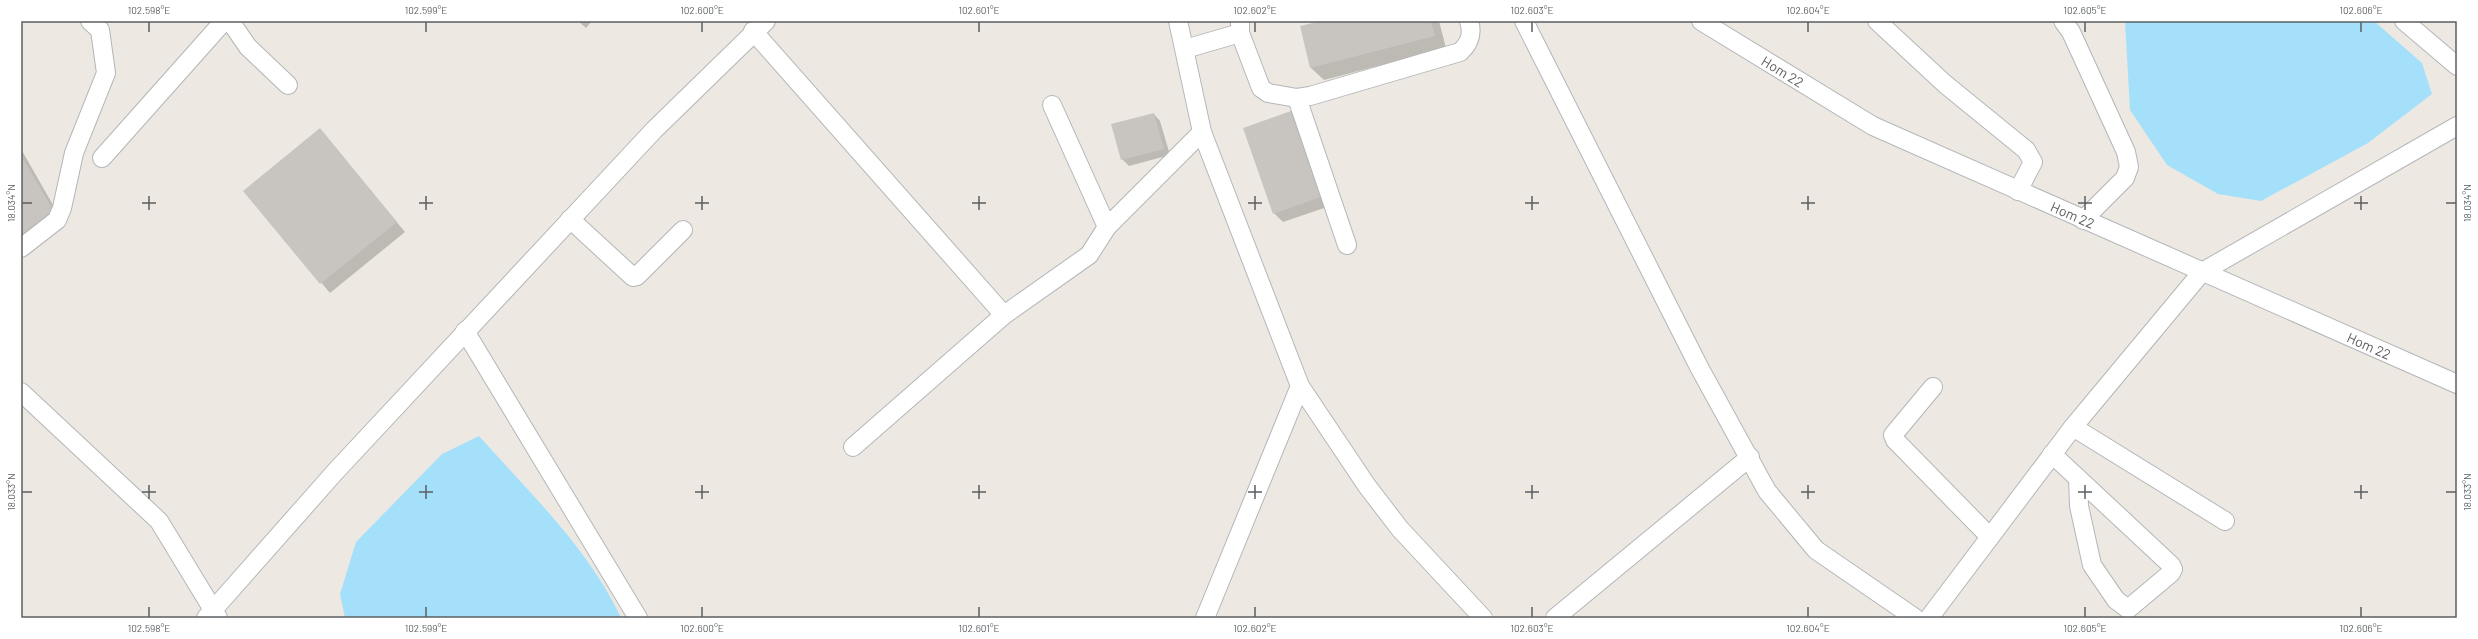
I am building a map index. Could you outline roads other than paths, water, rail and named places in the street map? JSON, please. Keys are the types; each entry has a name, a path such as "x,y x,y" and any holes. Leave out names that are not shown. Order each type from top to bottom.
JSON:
{"street":[{"path":"21,248 57,220 62,208 74,153 106,73 100,30 90,21"},
{"path":"102,158 224,21"},
{"path":"230,21 248,47 288,85"},
{"path":"1178,21 1202,132 1300,386 1367,486 1400,529 1482,618"},
{"path":"1185,49 1240,27 1261,88 1268,93 1297,98 1460,52 1468,44 1471,29 1469,21"},
{"path":"1524,21 1699,367 1750,457 1767,491 1816,550 1915,618"},
{"name":"Hom 22","path":"1701,21 1873,126 2457,384"},
{"path":"1877,21 1945,84 2026,150 2033,162 2018,191"},
{"path":"2063,21 2071,32 2126,152 2129,167 2125,178 2083,220"},
{"path":"2404,21 2457,66"},
{"path":"21,392 159,521 212,616 330,478 465,331 654,130 759,26 1004,314"},
{"path":"1297,98 1347,246"},
{"path":"1052,105 1107,227"},
{"path":"1935,616 1990,536 2052,454 2202,272 2457,126"},
{"path":"853,447 1004,314 1089,255 1107,227 1202,132"},
{"path":"570,219 633,277 637,276 683,230"},
{"path":"465,331 638,618"},
{"path":"1205,618 1300,386"},
{"path":"1933,387 1893,435 1895,440 1990,536"},
{"path":"2073,427 2225,522"},
{"path":"2052,454 2078,478 2171,565 2173,570 2128,609 2116,600 2092,565 2079,506 2078,478"},
{"path":"1555,618 1750,457"}],"water":[{"path":"2125,21 2374,21 2422,63 2432,94 2368,143 2261,201 2218,194 2167,165 2130,110"},
{"path":"479,436 538,500 576,545 608,593 621,618 345,618 340,594 356,542 442,454"}]}
